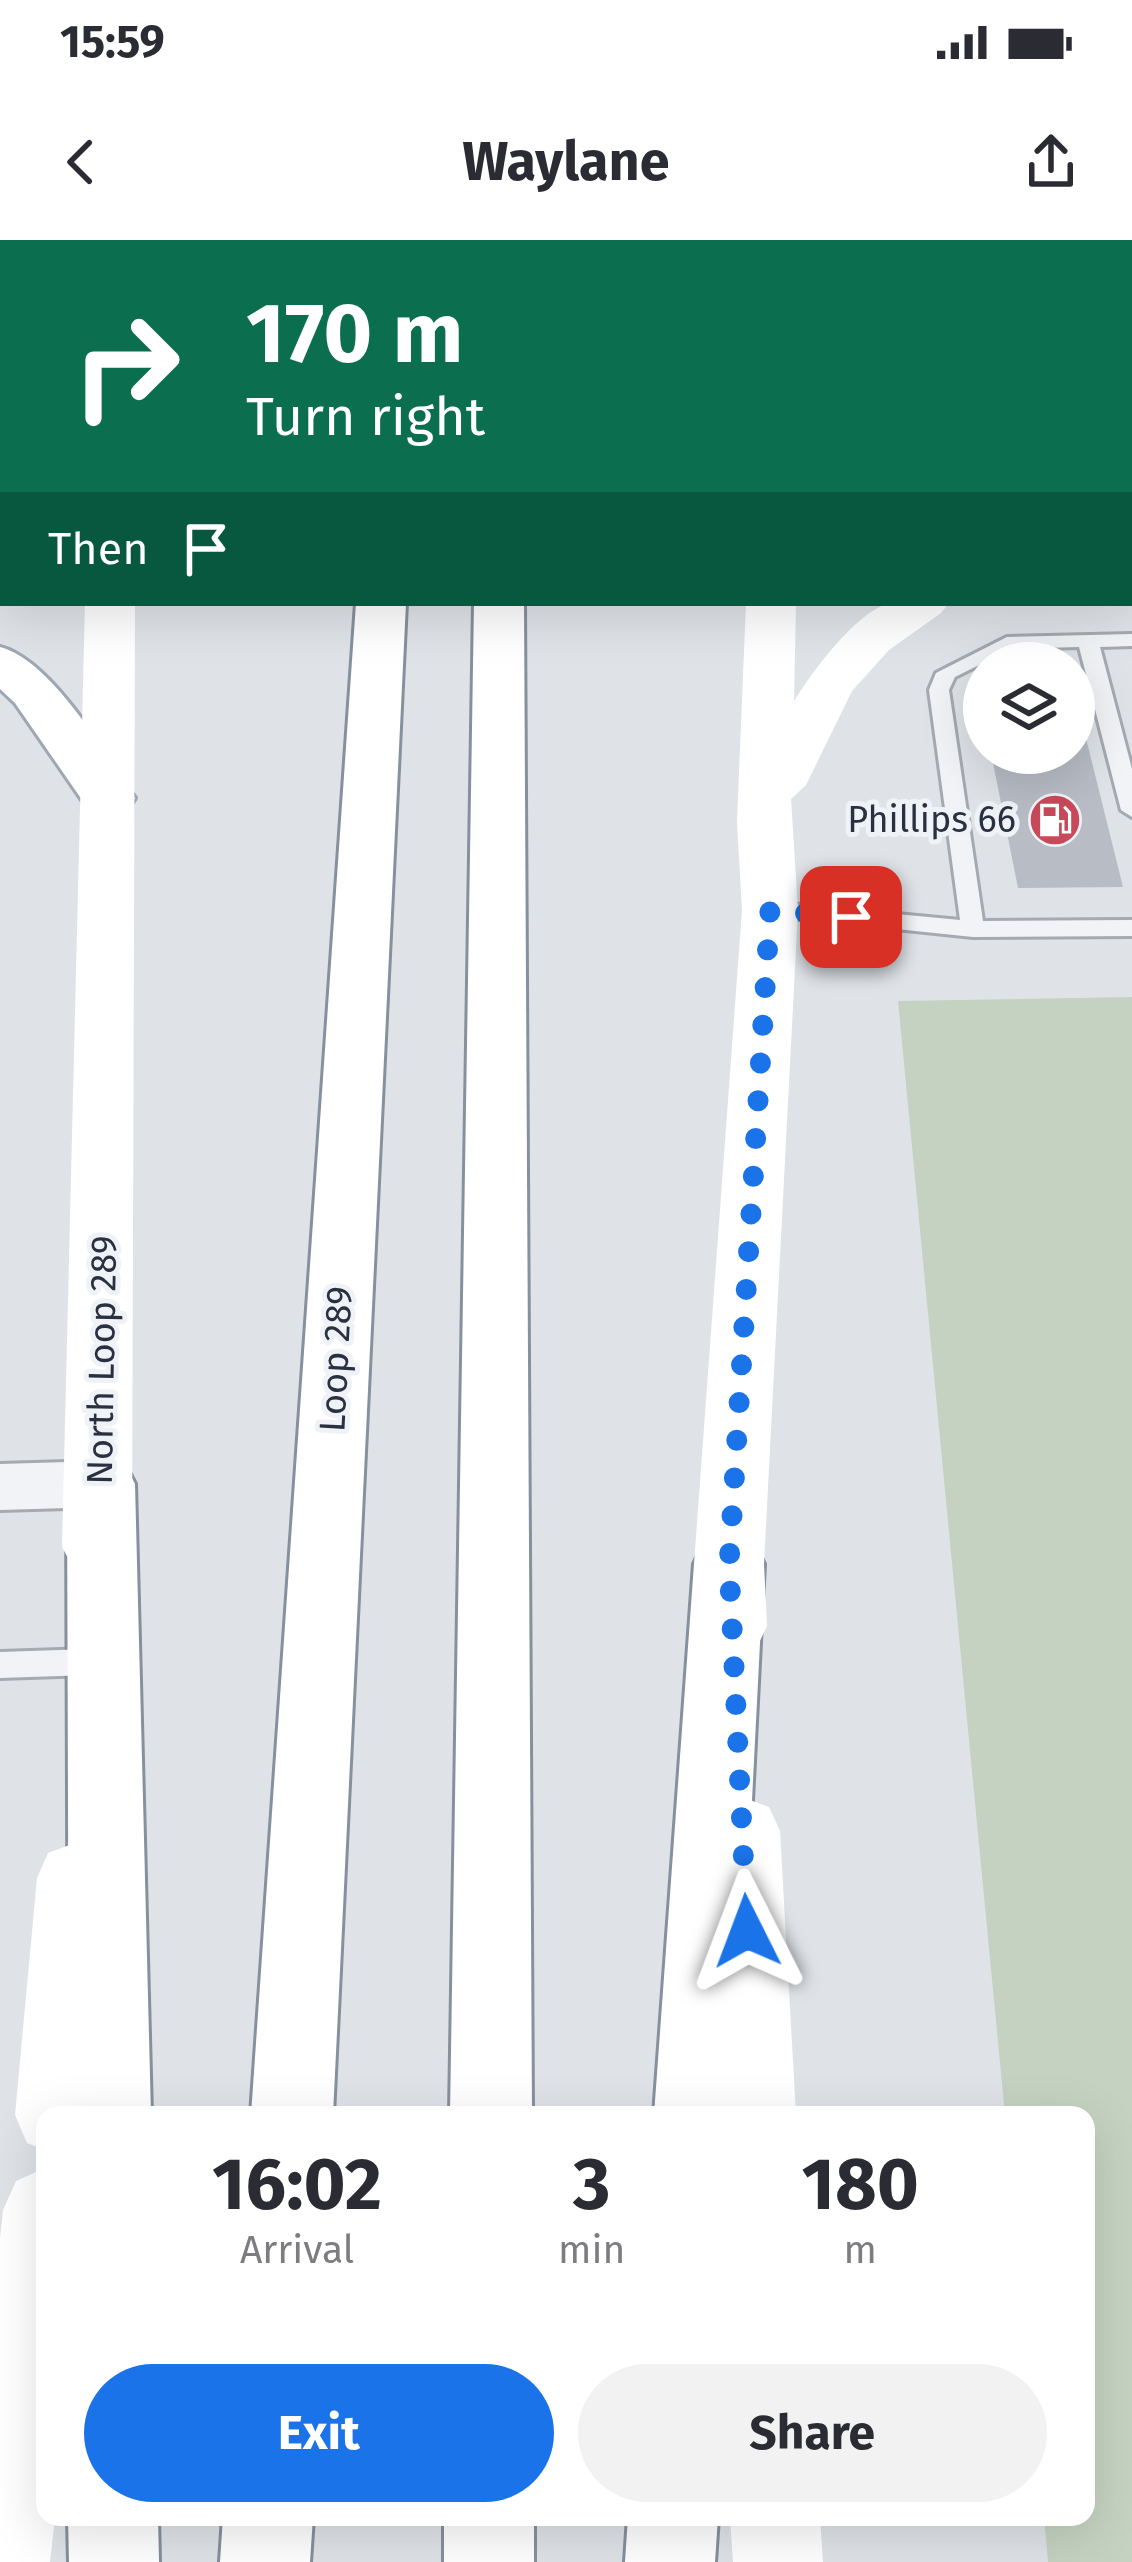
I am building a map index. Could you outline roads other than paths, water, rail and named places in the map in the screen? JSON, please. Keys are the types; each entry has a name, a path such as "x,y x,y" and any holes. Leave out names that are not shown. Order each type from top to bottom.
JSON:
{"main road":[{"name":"North Loop 289","path":"57,2106 101,1484 110,606"},
{"path":"696,2106 770,910 764,822 771,606"},
{"path":"764,822 800,730 824,686 857,651 920,606"},
{"path":"491,2106 499,620"},
{"name":"Loop 289","path":"293,2106 380,622"},
{"path":"0,662 33,692 108,798"},
{"path":"101,1484 110,2106"},
{"path":"729,1564 755,2106"},
{"path":"5,2562 36,2289"},
{"path":"113,2526 114,2562"},
{"path":"265,2562 267,2526"},
{"path":"489,2526 489,2562"},
{"path":"670,2562 672,2526"},
{"path":"776,2526 778,2562"}],"street":[{"path":"0,1487 101,1484"}],"lane":[{"path":"973,929 939,690 946,673 1006,643 1132,640"},
{"path":"1088,641 1132,810"},
{"path":"770,910 973,929 1132,928"},
{"path":"0,1665 90,1662"}],"place":[{"name":"Phillips 66","path":"1055,820"}]}
